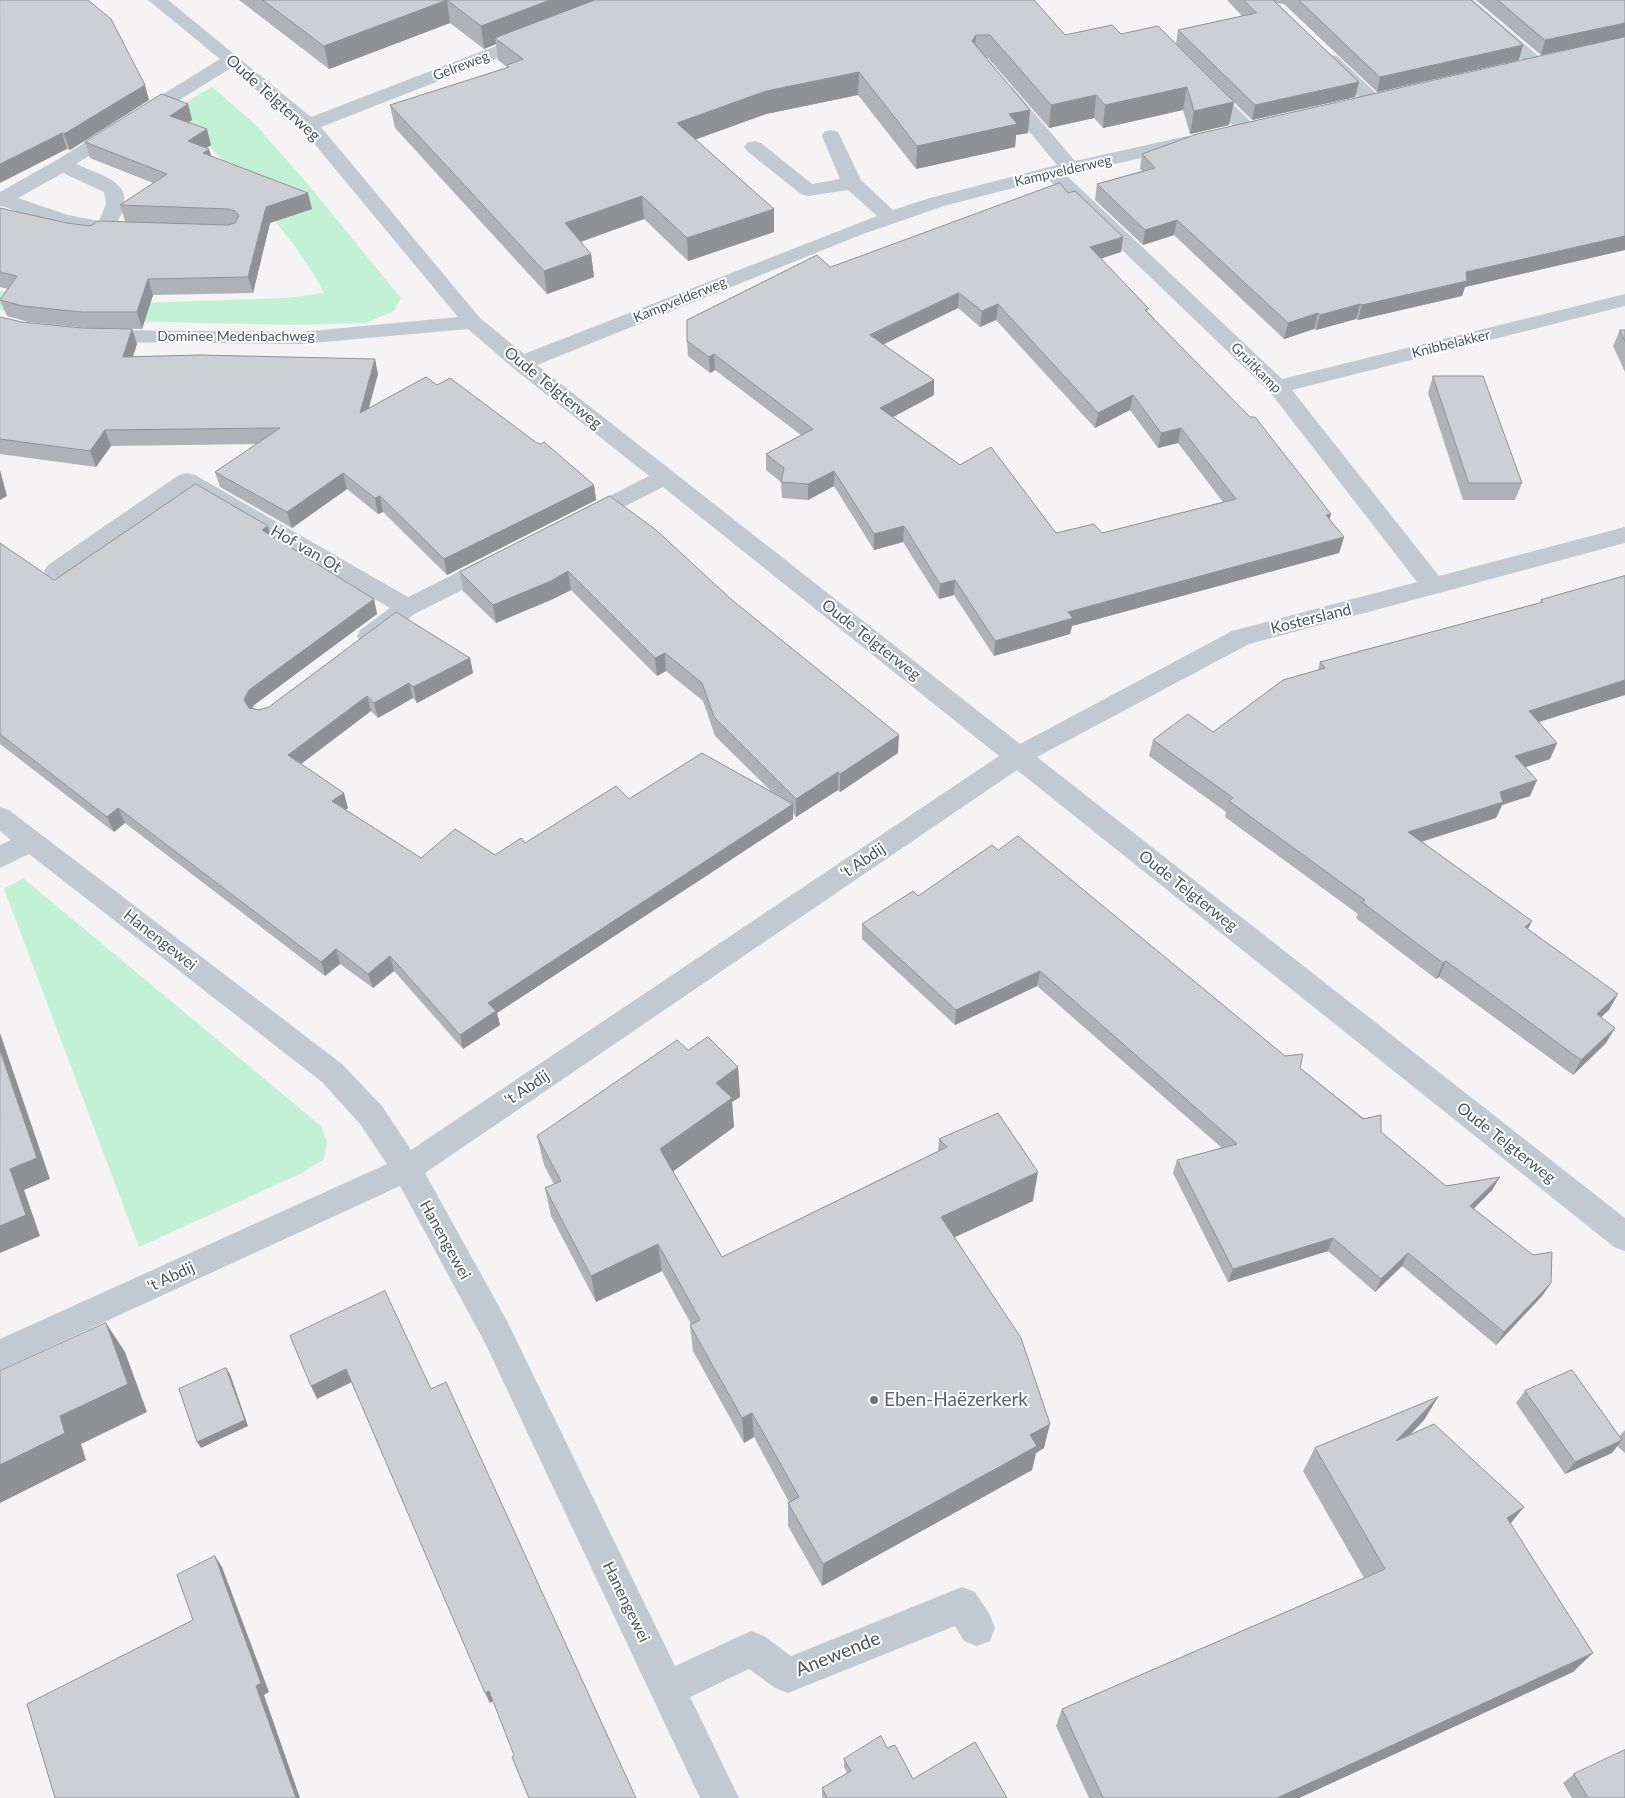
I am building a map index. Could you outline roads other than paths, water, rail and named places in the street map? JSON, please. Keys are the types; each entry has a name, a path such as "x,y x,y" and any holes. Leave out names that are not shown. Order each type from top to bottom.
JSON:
{"street":[{"name":"Oude Telgterweg","path":"157,0 309,125 473,322 521,363 1625,1237"},
{"path":"1462,0 1537,64"},
{"name":"Gelreweg","path":"309,125 549,32"},
{"path":"1318,48 1373,101"},
{"path":"1,200 62,166 232,60"},
{"path":"1518,68 1557,60"},
{"path":"1194,76 1228,133"},
{"name":"Gruitkamp","path":"994,78 1061,170 1278,387 1434,588"},
{"path":"1354,105 1392,96"},
{"name":"Kampvelderweg","path":"521,363 890,218 937,202 1061,170 1266,125"},
{"path":"831,136 852,183 890,218"},
{"path":"754,147 808,190 852,183"},
{"path":"62,166 112,188 117,195 117,205 104,228"},
{"path":"1,200 33,212 104,228 147,231"},
{"name":"Knibbelakker","path":"1278,387 1625,300"},
{"name":"Dominee Medenbachweg","path":"79,335 301,338 473,322"},
{"path":"567,527 665,477"},
{"name":"Hof van Ot","path":"56,571 187,480 408,607"},
{"name":"Kostersland","path":"1018,756 1241,637 1434,588 1625,535"},
{"path":"352,649 408,607 514,554"},
{"name":"'t Abdij","path":"0,1355 407,1169 1018,756"},
{"name":"Hanengewei","path":"0,817 332,1072 371,1115 407,1169 496,1332 720,1798"},
{"path":"0,858 31,841"},
{"name":"Anewende","path":"667,1689 751,1649 788,1675 962,1605 977,1628"}],"place":[{"name":"Eben-Haëzerkerk","path":"874,1400"}]}
